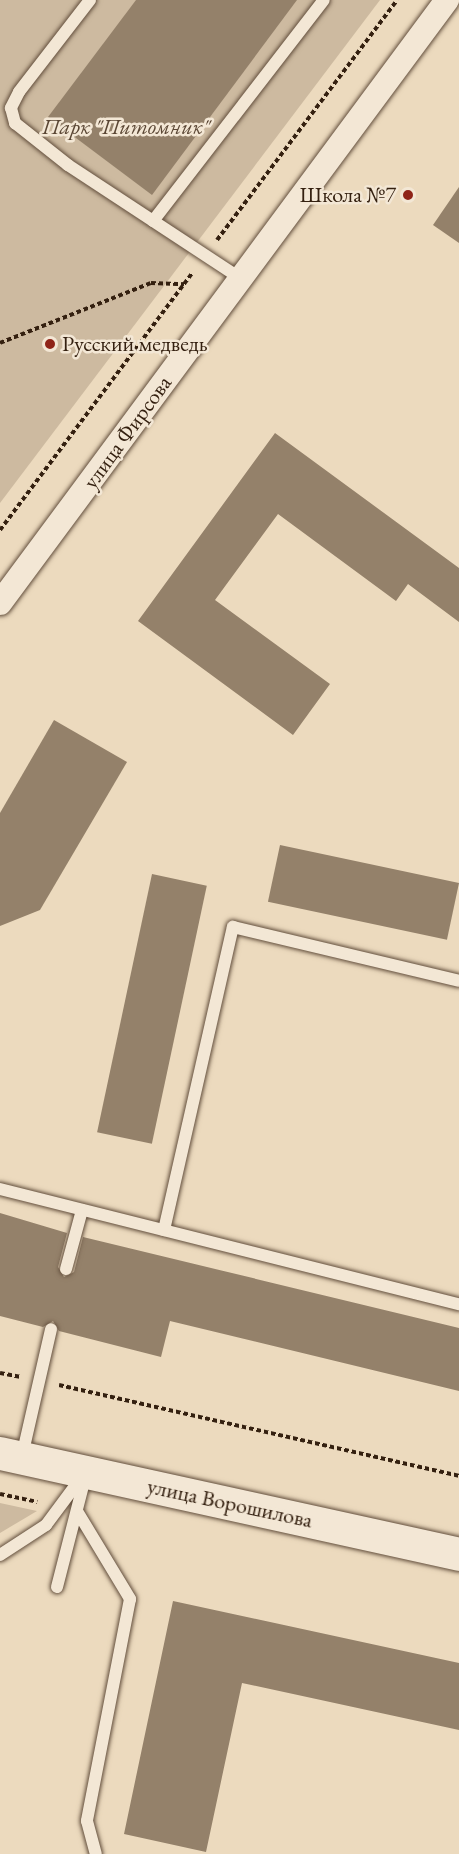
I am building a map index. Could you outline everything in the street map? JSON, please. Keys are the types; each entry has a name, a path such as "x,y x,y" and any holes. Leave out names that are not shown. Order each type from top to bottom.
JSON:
{"main road":[{"name":"улица Ворошилова","path":"11,1455 459,1554"}],"street":[{"name":"улица Фирсова","path":"0,603 447,0"}],"lane":[{"path":"90,0 19,92 11,108 15,123 68,165 240,278"},
{"path":"153,221 324,0"},
{"path":"164,1230 233,927 459,981"},
{"path":"0,1189 459,1304"},
{"path":"66,1269 82,1210"},
{"path":"11,1455 39,1381 51,1329"},
{"path":"57,1587 87,1471"},
{"path":"0,1555 46,1526 87,1471"},
{"path":"76,1510 130,1599 87,1821 96,1854"}],"path":[{"path":"0,343 151,283 184,284"},
{"path":"0,1372 459,1476"}],"green space":[{"name":"Парк \"Питомник\"","path":"0,0 380,0 0,503"},
{"path":"0,1503 37,1511 0,1533"}],"building":[{"path":"136,0 297,0 152,195 48,117"},
{"path":"459,187 459,243 433,225"},
{"path":"275,433 459,568 459,622 408,584 396,601 278,514 215,600 330,684 293,735 138,621"},
{"path":"54,720 127,762 40,910 0,926 0,813"},
{"path":"280,845 459,883 447,940 268,902"},
{"path":"152,874 207,886 152,1144 97,1132"},
{"path":"0,1213 67,1233 58,1267 64,1277 74,1272 83,1237 459,1328 459,1391 170,1321 161,1357 59,1331 53,1321 43,1327 0,1316"},
{"path":"173,1601 459,1663 459,1730 242,1683 206,1852 124,1834"}],"place":[{"name":"Школа №7","path":"408,195"},
{"name":"Русский медведь","path":"50,344"}]}
